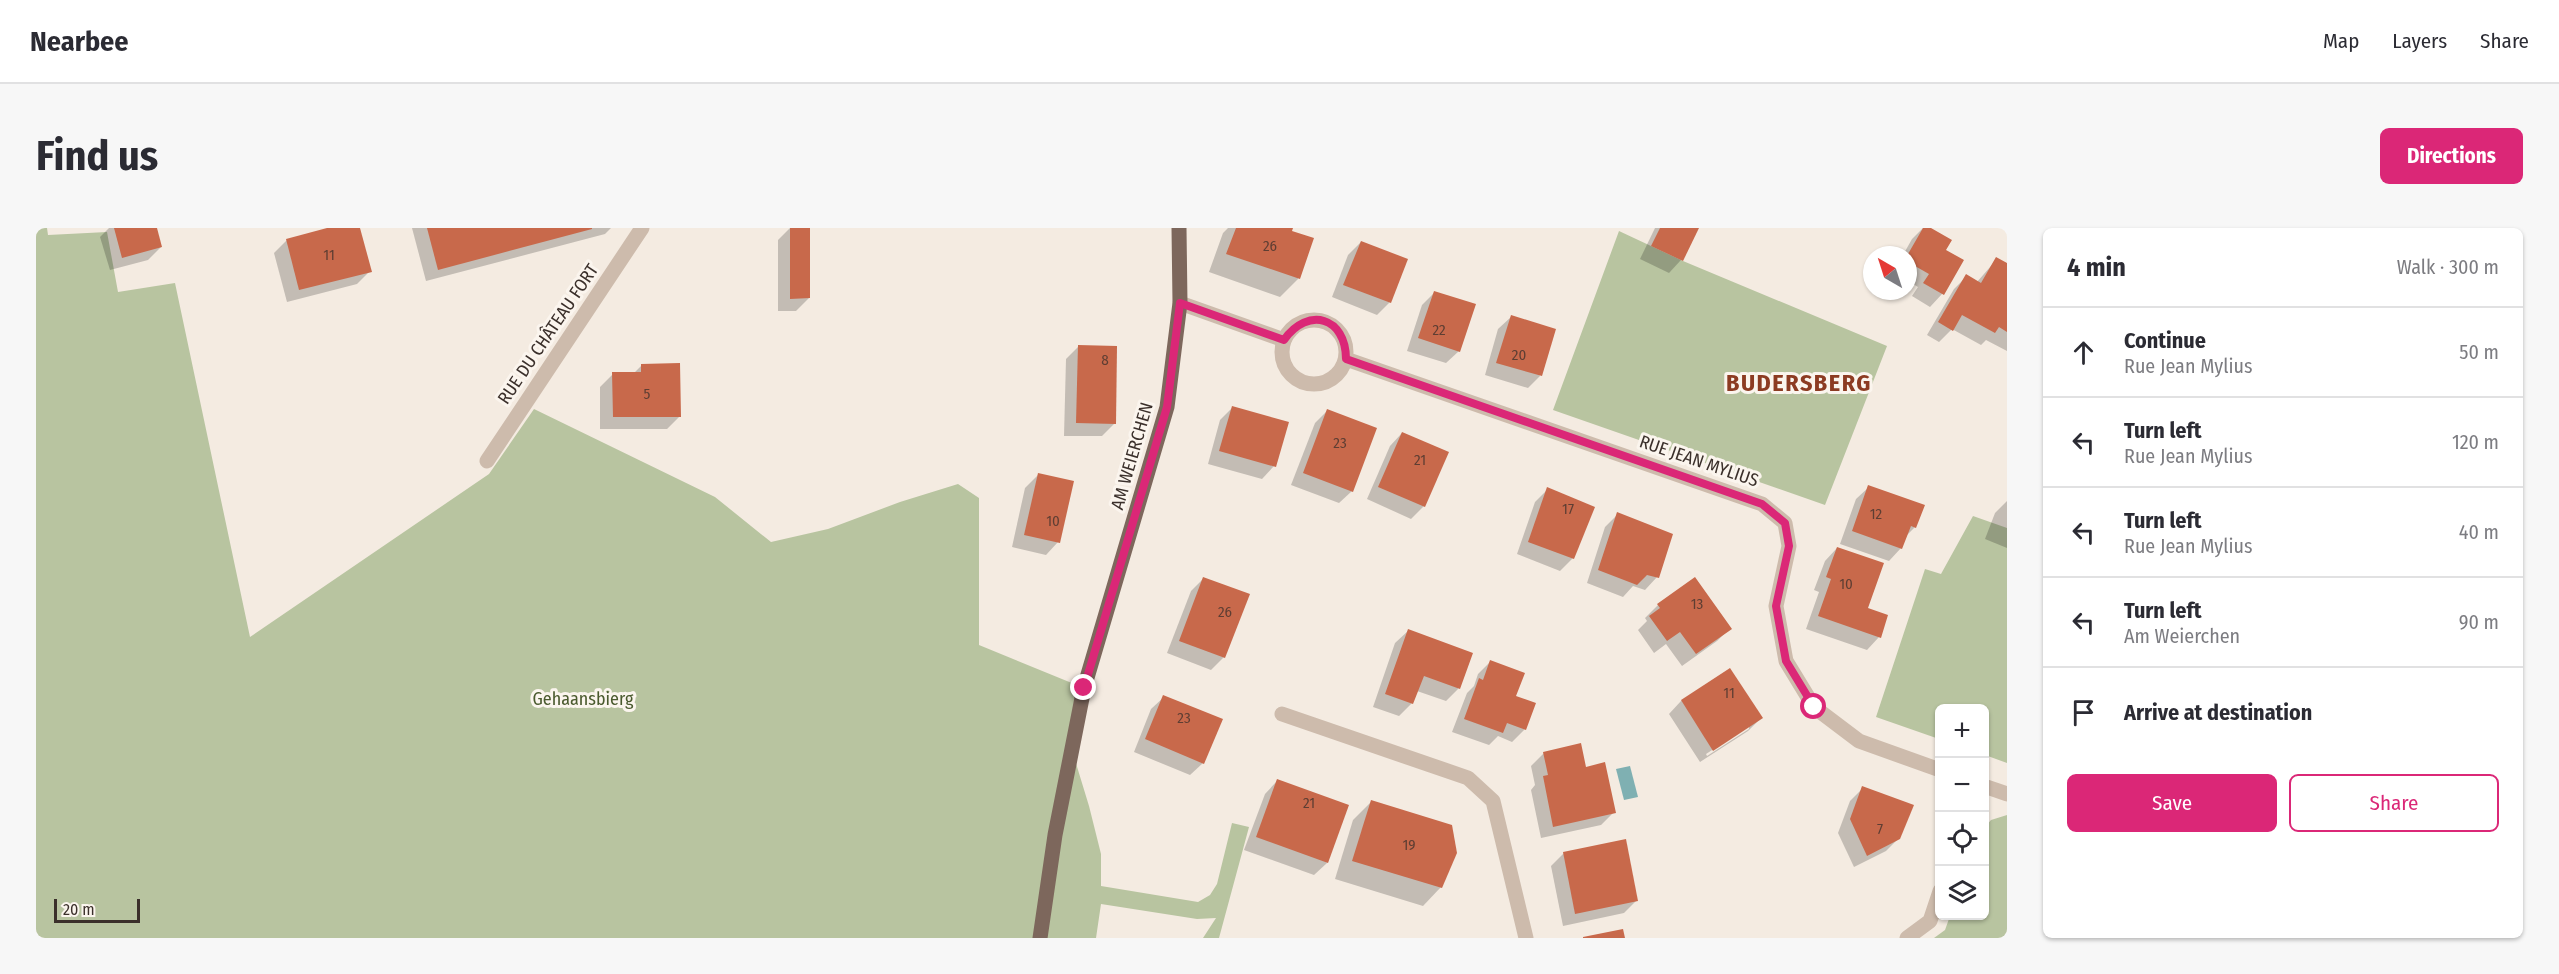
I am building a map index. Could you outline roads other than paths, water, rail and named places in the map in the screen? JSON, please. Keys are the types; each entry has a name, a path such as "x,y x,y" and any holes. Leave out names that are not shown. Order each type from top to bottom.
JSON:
{"main road":[{"name":"AM WEIERCHEN","path":"1040,938 1055,835 1084,688 1167,407 1180,303 1179,228"}],"street":[{"name":"RUE DU CHÂTEAU FORT","path":"487,461 642,228"},
{"path":"1180,303 1284,340"},
{"path":"1308,320 1324,321 1338,329 1346,343 1346,359 1340,373 1334,378 1328,382 1312,385 1298,380 1287,369 1282,355 1284,340 1293,327 1308,320"},
{"name":"RUE JEAN MYLIUS","path":"1346,359 1762,504 1785,523 1789,546 1776,606 1786,661 1814,707 1859,741 1935,768"},
{"path":"1282,714 1468,778 1493,801 1526,938"},
{"path":"1989,788 2007,794"},
{"path":"1907,938 1930,921 1935,906"}],"water":[{"path":"1630,766 1638,797 1624,800 1616,769"}],"district":[{"name":"BUDERSBERG","path":"1799,383"}],"park label":[{"name":"Gehaansbierg","path":"583,699"}]}
